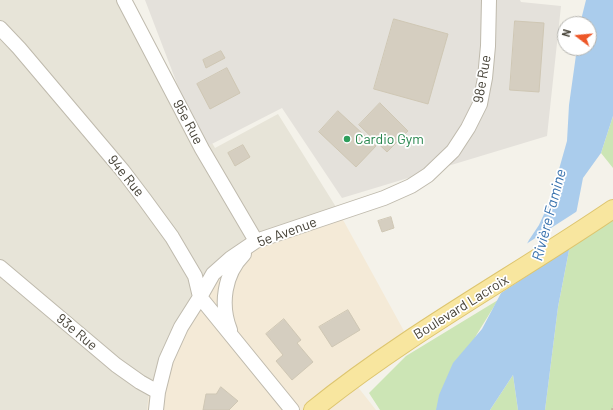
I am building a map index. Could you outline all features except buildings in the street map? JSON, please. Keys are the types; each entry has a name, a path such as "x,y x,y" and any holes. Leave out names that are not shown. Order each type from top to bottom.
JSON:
{"main road":[{"name":"Boulevard Lacroix","path":"313,410 344,385 404,342 613,209"}],"street":[{"name":"95e Rue","path":"124,0 202,149 256,241"},
{"name":"98e Rue","path":"453,151 468,128 480,104 485,78 488,46 489,0"},
{"name":"94e Rue","path":"0,28 19,48 123,171 172,237 194,276 200,297 292,410"},
{"name":"5e Avenue","path":"156,410 158,392 166,360 181,327 213,274 231,258 256,241 384,198 411,186 428,175 453,151"},
{"name":"94e Rue","path":"233,338 227,323 224,300 230,273 239,260 256,241"},
{"name":"93e Rue","path":"0,267 116,365 140,382 158,392"}],"path":[{"path":"612,410 613,406"}],"shaded area":[{"path":"0,0 128,0 215,148 278,114 336,207 232,251 149,394 147,410 0,410"},
{"path":"145,0 520,0 521,2 561,6 560,16 557,16 557,43 547,136 342,198 282,108 202,149"},
{"path":"336,207 404,331 350,377 376,410 147,410 149,394 169,335 206,279 232,251"}],"green space":[{"path":"613,116 613,168 601,153"},
{"path":"613,208 613,410 545,410 558,307 572,235"},
{"path":"498,300 477,334 438,410 380,410 369,393 406,356"},
{"path":"513,375 518,410 490,410"}],"water":[{"name":"Rivière Famine","path":"586,0 613,0 613,116 601,153 583,178 558,307 545,410 518,410 513,375 490,410 436,410 439,395 453,363 482,329 529,240 539,225 550,201 567,141 569,105 576,56 597,56 597,16 582,16"}],"pier":[{"path":"579,210 571,247 498,295 523,246"}],"place":[{"name":"Cardio Gym","path":"347,139"}]}
